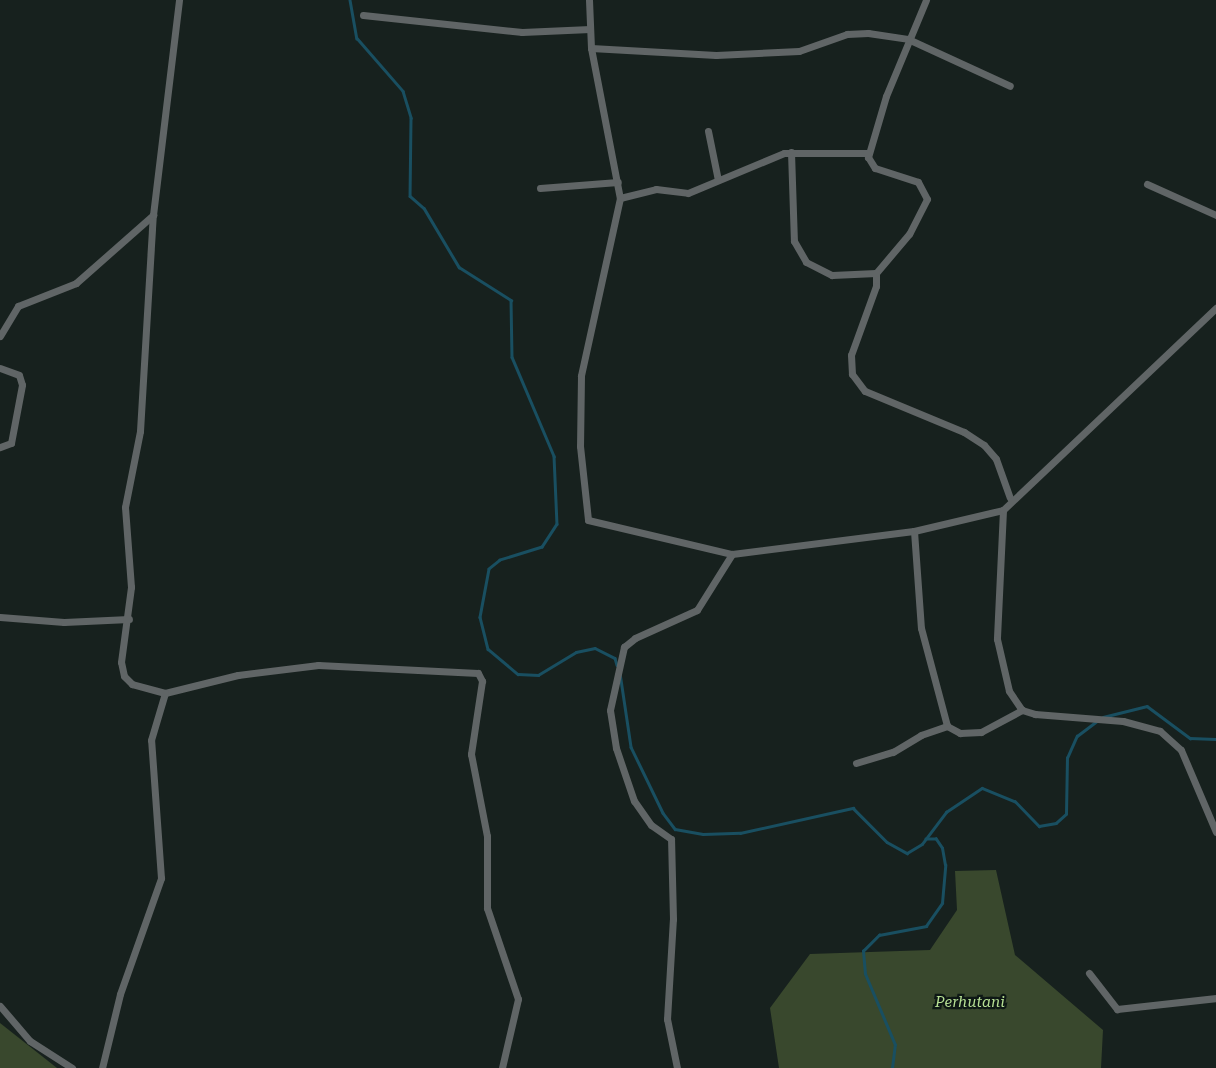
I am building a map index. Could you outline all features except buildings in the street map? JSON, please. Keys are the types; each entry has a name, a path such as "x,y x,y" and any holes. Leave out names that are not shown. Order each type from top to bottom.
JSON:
{"street":[{"path":"179,0 153,215 141,422 125,507 129,619 121,662 124,676 132,684 165,693 238,675 311,665 478,673 482,681 472,754 487,836 487,908 518,999 502,1068"},
{"path":"589,0 591,48 620,198 581,376 585,514 599,526 732,554 914,531 1003,510"},
{"path":"926,0 908,38 868,153 875,168 918,182 927,192 912,230 876,272 876,286 851,355 857,384 977,440 996,460 1010,498"},
{"path":"363,15 522,32 590,29"},
{"path":"591,48 716,55 799,51 847,34 908,38 1010,86"},
{"path":"708,131 718,180"},
{"path":"620,198 656,188 688,194 718,180 791,152 868,153"},
{"path":"791,152 794,241 806,262 832,276 876,272"},
{"path":"540,188 618,182"},
{"path":"1147,184 1216,214"},
{"path":"0,336 18,306 76,283 153,215"},
{"path":"1022,710 1006,684 997,640 1003,510 1010,498 1216,308"},
{"path":"0,368 19,376 22,385 11,443 0,447"},
{"path":"914,531 921,628 947,726 960,734 981,732 1022,710 1099,720 1160,731 1181,750 1216,832"},
{"path":"677,1068 667,1019 673,848 669,835 651,825 634,801 619,756 610,710 618,676 621,652 635,638 697,610 732,554"},
{"path":"0,617 64,622 129,619"},
{"path":"102,1068 120,994 161,878 151,740 165,693"},
{"path":"856,763 893,752 920,735 947,726"},
{"path":"1089,973 1117,1009 1216,998"},
{"path":"0,1006 30,1041 72,1068"}],"green space":[{"name":"Perhutani","path":"996,870 1015,955 1103,1030 1101,1068 779,1068 770,1008 810,954 930,950 957,910 955,871"},
{"path":"0,1023 57,1068 0,1068"}],"waterway":[{"path":"350,0 357,38 403,91 411,118 410,196 424,208 459,267 511,300 512,357 554,456 557,524 542,547 500,560 489,569 480,617 488,649 518,674 538,675 576,652 595,648 615,658 617,665"},
{"path":"620,673 631,747 663,813 675,829 703,834 740,833 853,808 887,842 907,853 922,844 946,812 982,788 1015,801 1039,826 1056,823 1066,814 1067,758 1077,736 1098,720"},
{"path":"1103,717 1147,706 1190,738 1216,739"},
{"path":"892,1068 895,1045 865,974 863,951 879,935 926,926 942,903 945,865 942,848 936,839 926,839"}]}
